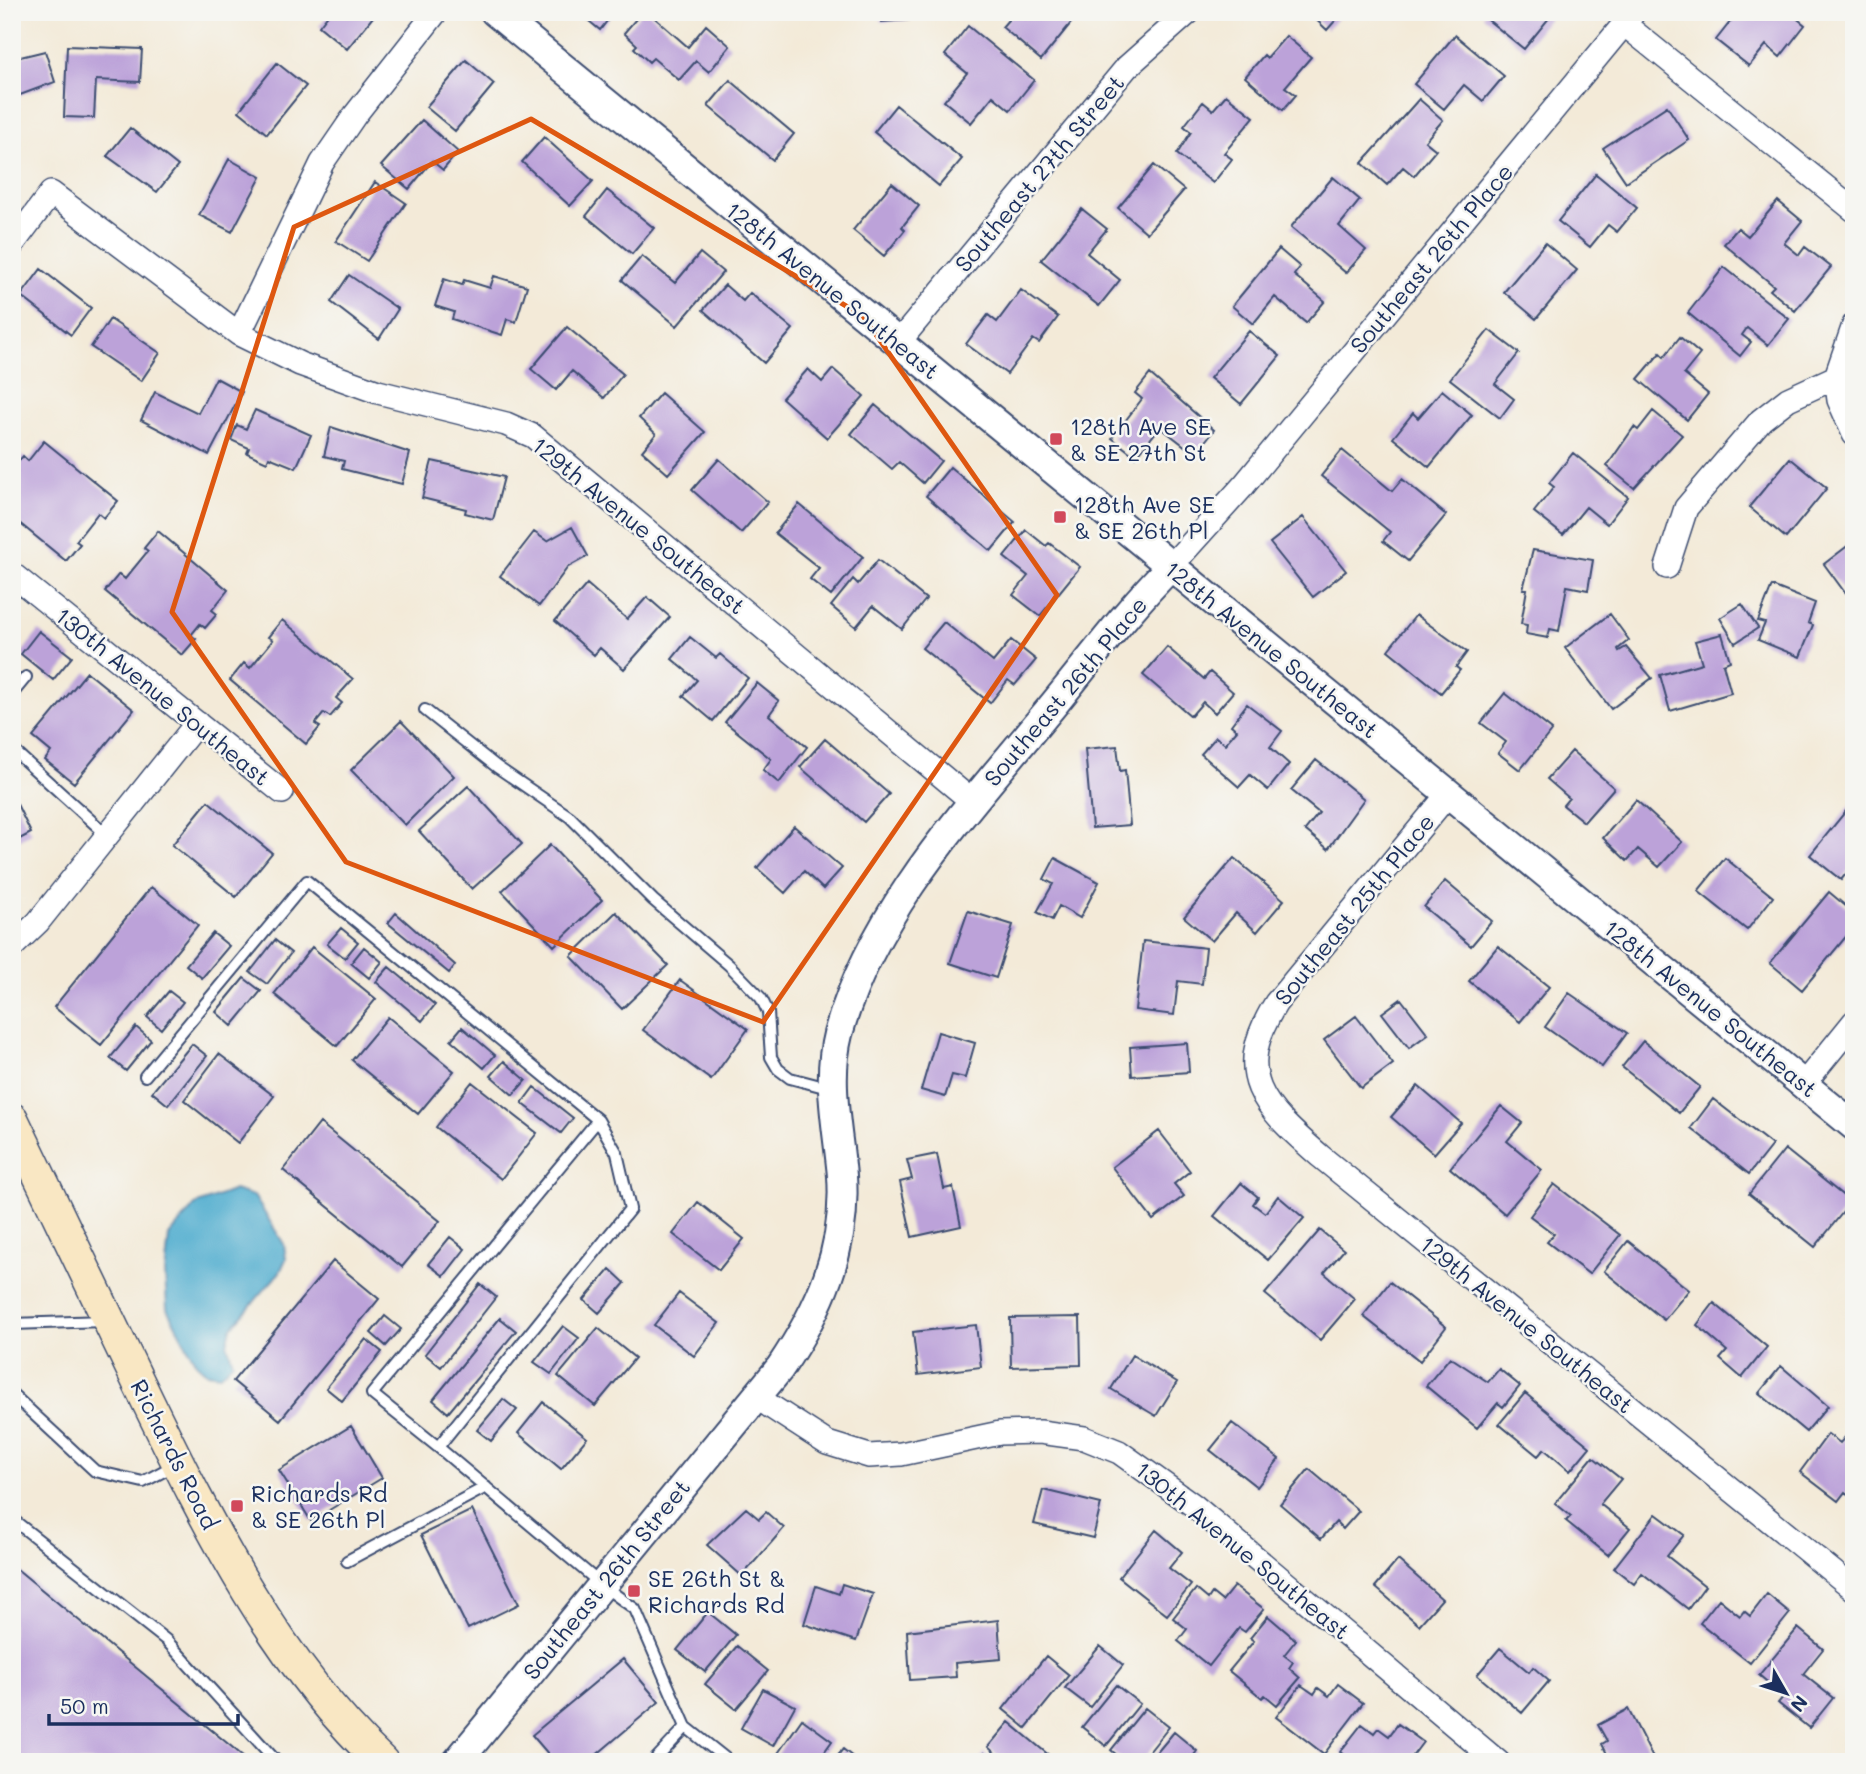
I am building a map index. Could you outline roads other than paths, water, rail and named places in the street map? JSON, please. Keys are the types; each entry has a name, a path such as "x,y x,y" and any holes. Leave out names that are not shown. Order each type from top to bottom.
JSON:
{"main road":[{"name":"Richards Road","path":"12,1119 211,1527 284,1647 323,1698 382,1762"}],"street":[{"path":"239,334 322,163 355,115 436,12"},
{"name":"128th Avenue Southeast","path":"495,12 1854,1126"},
{"name":"Southeast 27th Street","path":"898,344 1127,67 1189,12"},
{"path":"1629,18 1854,210"},
{"name":"Southeast 26th Place","path":"756,1397 810,1322 838,1252 843,1214 832,1089 837,1037 854,986 875,943 919,873 973,802 1151,587 1244,485 1629,18"},
{"name":"129th Avenue Southeast","path":"12,245 51,193 239,334 300,364 355,384 506,424 533,436 973,802"},
{"path":"1854,325 1836,377 1843,411 1854,434"},
{"path":"1667,567 1686,508 1761,420 1788,399 1836,377"},
{"name":"130th Avenue Southeast","path":"12,575 282,792"},
{"path":"12,947 38,922 197,723"},
{"name":"Southeast 25th Place","path":"1261,1027 1276,1003 1449,793"},
{"path":"1803,1084 1854,1022"},
{"name":"129th Avenue Southeast","path":"1261,1027 1252,1062 1255,1075 1264,1095 1294,1133 1854,1589"},
{"name":"130th Avenue Southeast","path":"756,1397 827,1443 869,1455 901,1454 1000,1433 1040,1432 1084,1438 1119,1452 1193,1505 1498,1762"},
{"name":"Southeast 26th Street","path":"457,1762 756,1397"}],"lane":[{"path":"12,694 26,677"},
{"path":"425,710 497,767 570,817 653,900 729,965 761,998 768,1012 771,1057 778,1069 790,1079 832,1089"},
{"path":"12,749 107,835"},
{"path":"145,1076 307,881 597,1120 617,1153 630,1209 438,1447"},
{"path":"597,1120 372,1394 601,1586 635,1609 686,1727 730,1762"},
{"path":"12,1324 109,1321"},
{"path":"12,1394 95,1471 143,1482 179,1464"},
{"path":"347,1561 486,1488"},
{"path":"12,1518 166,1640 277,1762"},
{"path":"653,1762 686,1727"}],"water":[{"path":"234,1190 254,1196 284,1244 286,1259 280,1272 231,1328 227,1344 233,1362 220,1375 207,1373 196,1363 167,1309 165,1273 169,1236 195,1205"}],"place":[{"name":"128th Ave SE & SE 27th St","path":"1056,439"},
{"name":"128th Ave SE & SE 26th Pl","path":"1060,517"},
{"name":"Richards Rd & SE 26th Pl","path":"237,1506"},
{"name":"SE 26th St & Richards Rd","path":"634,1591"}]}
